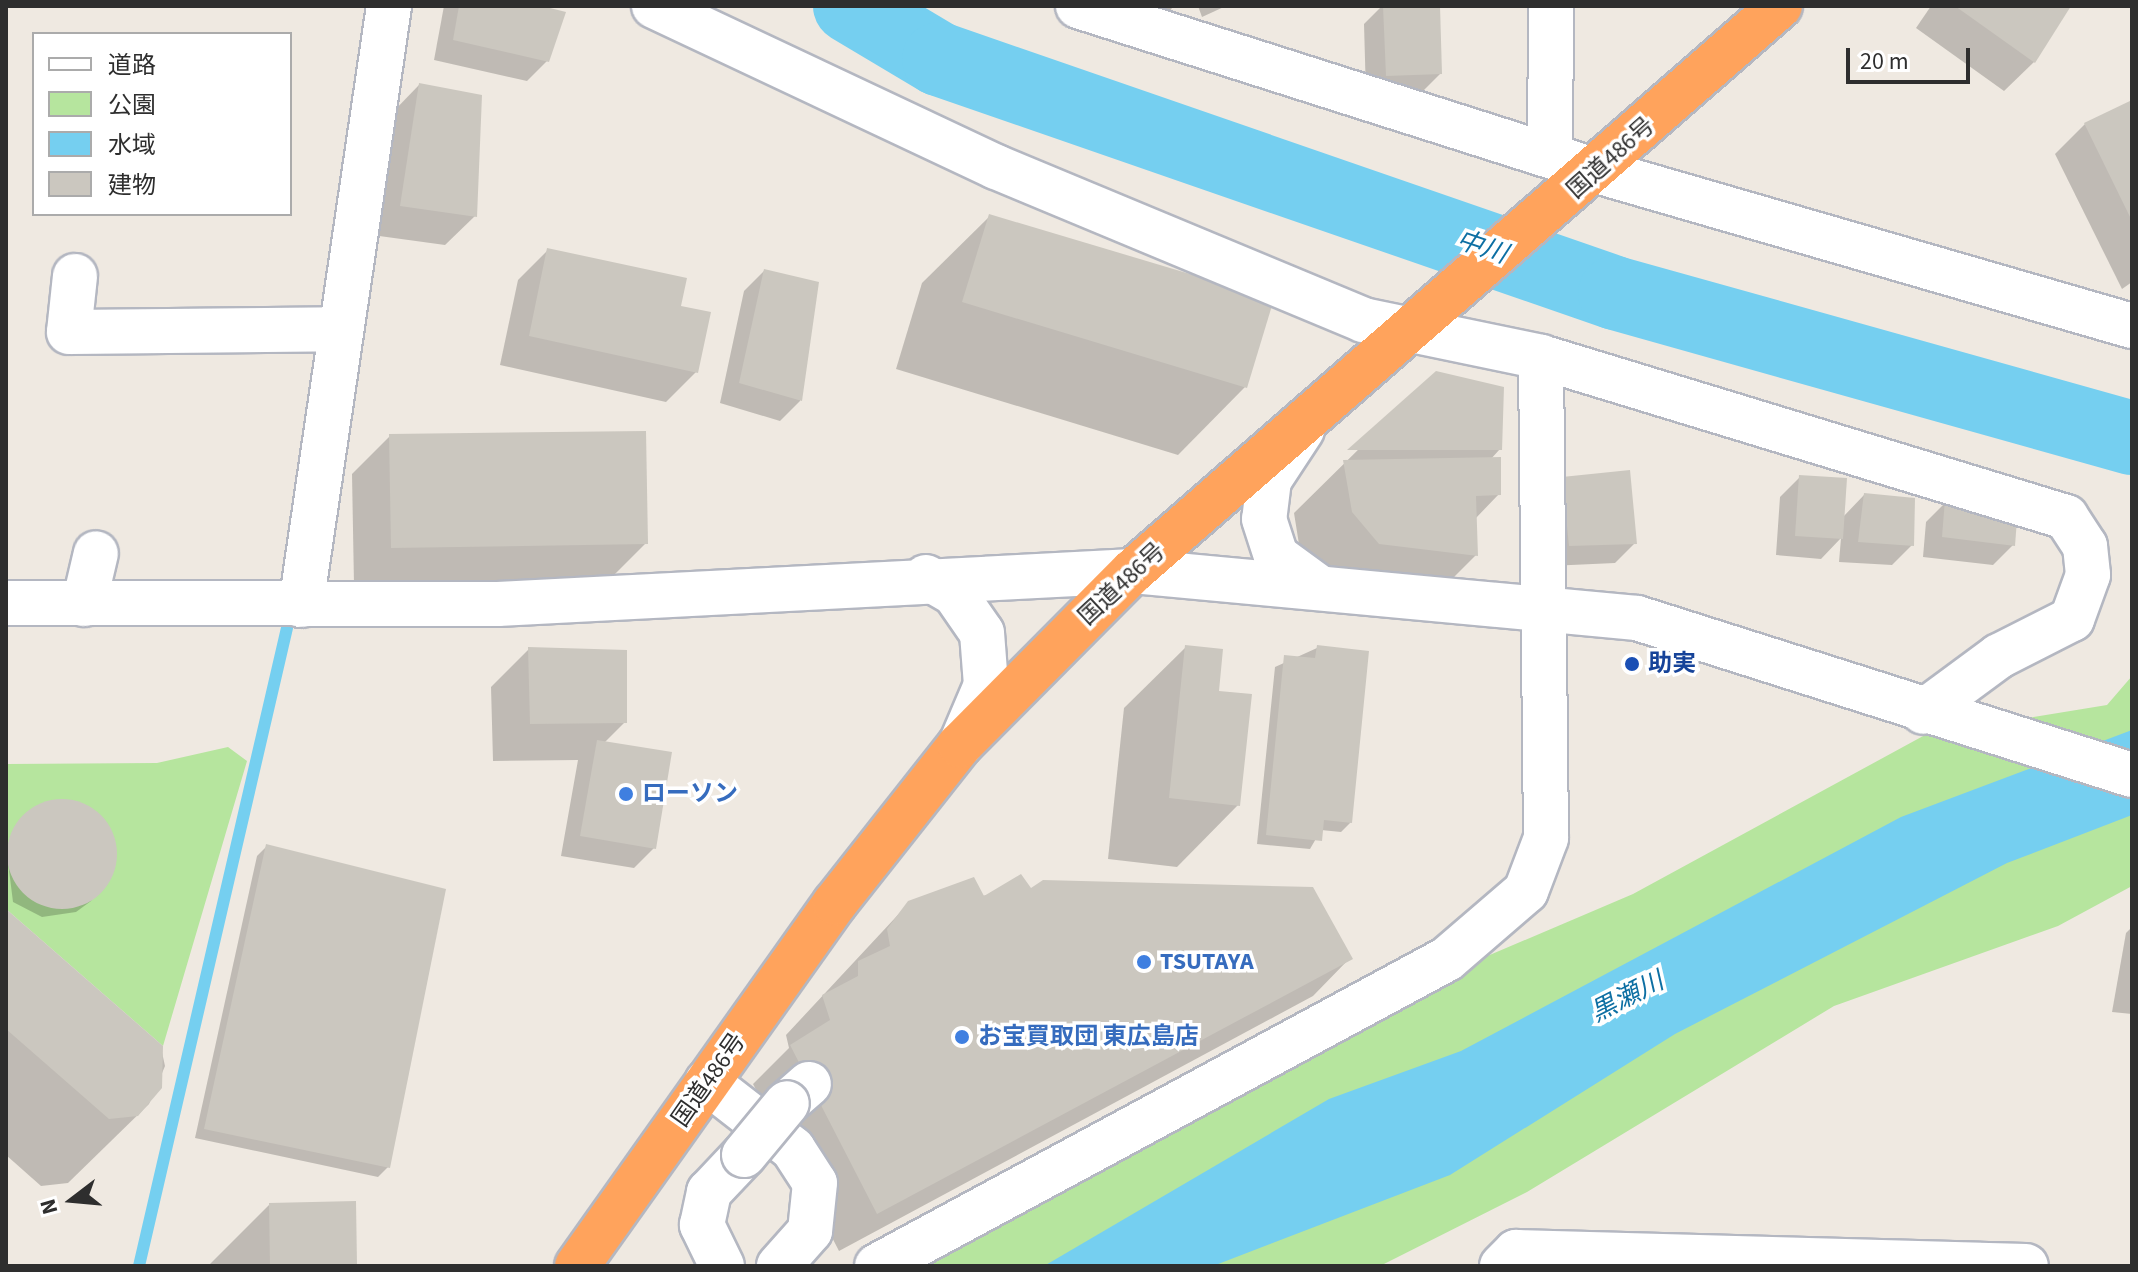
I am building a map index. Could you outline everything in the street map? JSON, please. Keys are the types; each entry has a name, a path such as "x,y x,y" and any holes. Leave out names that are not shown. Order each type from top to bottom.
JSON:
{"highway":[{"name":"国道486号","path":"577,1266 835,903 960,745 1133,571 1589,179 1780,6"}],"street":[{"path":"301,605 389,6"},
{"path":"654,6 996,167 1363,320 1421,322 2066,517 2085,546 2088,575 2072,619 1999,656 1935,716"},
{"path":"1078,6 1550,153 1589,179 2132,326"},
{"path":"1550,153 1551,6"},
{"path":"75,276 69,332 341,329"},
{"path":"877,1266 1447,959 1526,891 1546,838 1538,604 1541,357"},
{"path":"1311,419 1269,480 1264,519 1276,556 1317,586"},
{"path":"84,604 96,553"},
{"path":"6,603 301,605 703,598 926,577 1133,571 1538,604 1637,618 1935,716 2132,775"},
{"path":"926,577 955,594 982,633 986,685 960,745"},
{"path":"707,1082 793,1149 815,1183 810,1231 779,1266"},
{"path":"722,1266 702,1225 709,1192 798,1093"},
{"path":"1502,1266 1516,1252 2026,1266"}],"green space":[{"path":"2132,676 2132,886 2058,926 1834,1006 1527,1192 1380,1266 895,1266 1288,1041 1633,894 1925,735 2107,705"},
{"path":"228,747 247,761 163,1046 6,909 6,764 157,763"}],"water":[{"name":"黒瀬川","path":"2132,730 2132,815 2007,863 1675,1034 1450,1175 1213,1266 1044,1266 1329,1099 1461,1051 1901,817"}],"building":[{"path":"459,6 542,6 566,12 549,62 453,40"},
{"path":"1383,6 1440,6 1442,74 1386,76"},
{"path":"1955,6 2071,6 2035,63"},
{"path":"419,83 482,95 477,217 400,206"},
{"path":"2132,100 2132,221 2084,123"},
{"path":"989,214 1274,299 1247,388 962,302"},
{"path":"547,248 687,278 681,306 711,312 698,373 529,336"},
{"path":"764,269 819,282 802,401 739,383"},
{"path":"1436,371 1504,387 1502,450 1347,450"},
{"path":"646,431 648,544 391,548 389,434"},
{"path":"1501,457 1501,495 1476,496 1478,556 1379,544 1352,512 1343,460"},
{"path":"1630,470 1637,544 1569,546 1562,477"},
{"path":"1799,475 1847,478 1843,539 1795,536"},
{"path":"1864,493 1915,498 1914,546 1858,542"},
{"path":"1945,499 2018,506 2015,546 1942,537"},
{"path":"1185,645 1223,649 1219,691 1252,694 1240,806 1169,798"},
{"path":"1317,645 1369,651 1352,823 1324,820 1322,841 1266,835 1284,655 1315,658"},
{"path":"528,647 627,650 627,723 530,724"},
{"name":"ローソン","path":"597,740 672,752 656,849 580,836"},
{"path":"62,799 83,803 101,815 113,833 117,854 113,875 101,893 83,905 62,909 41,905 23,893 11,875 7,854 11,833 23,815 41,803"},
{"path":"266,844 446,889 390,1168 204,1129"},
{"path":"1021,874 1031,888 1043,880 1313,887 1353,959 877,1214 790,1045 830,1020 822,995 858,976 858,961 890,946 887,929 908,901 974,877 984,896"},
{"path":"6,909 163,1046 162,1088 138,1116 109,1119 6,1029"},
{"path":"356,1201 357,1266 270,1266 269,1203"}],"waterway":[{"name":"中川","path":"850,6 939,59 1615,293 2132,438"},
{"path":"139,1266 287,628"}],"place":[{"name":"助実","path":"1632,664"},
{"name":"ローソン","path":"626,794"},
{"name":"TSUTAYA","path":"1144,962"},
{"name":"お宝買取団 東広島店","path":"962,1037"}]}
